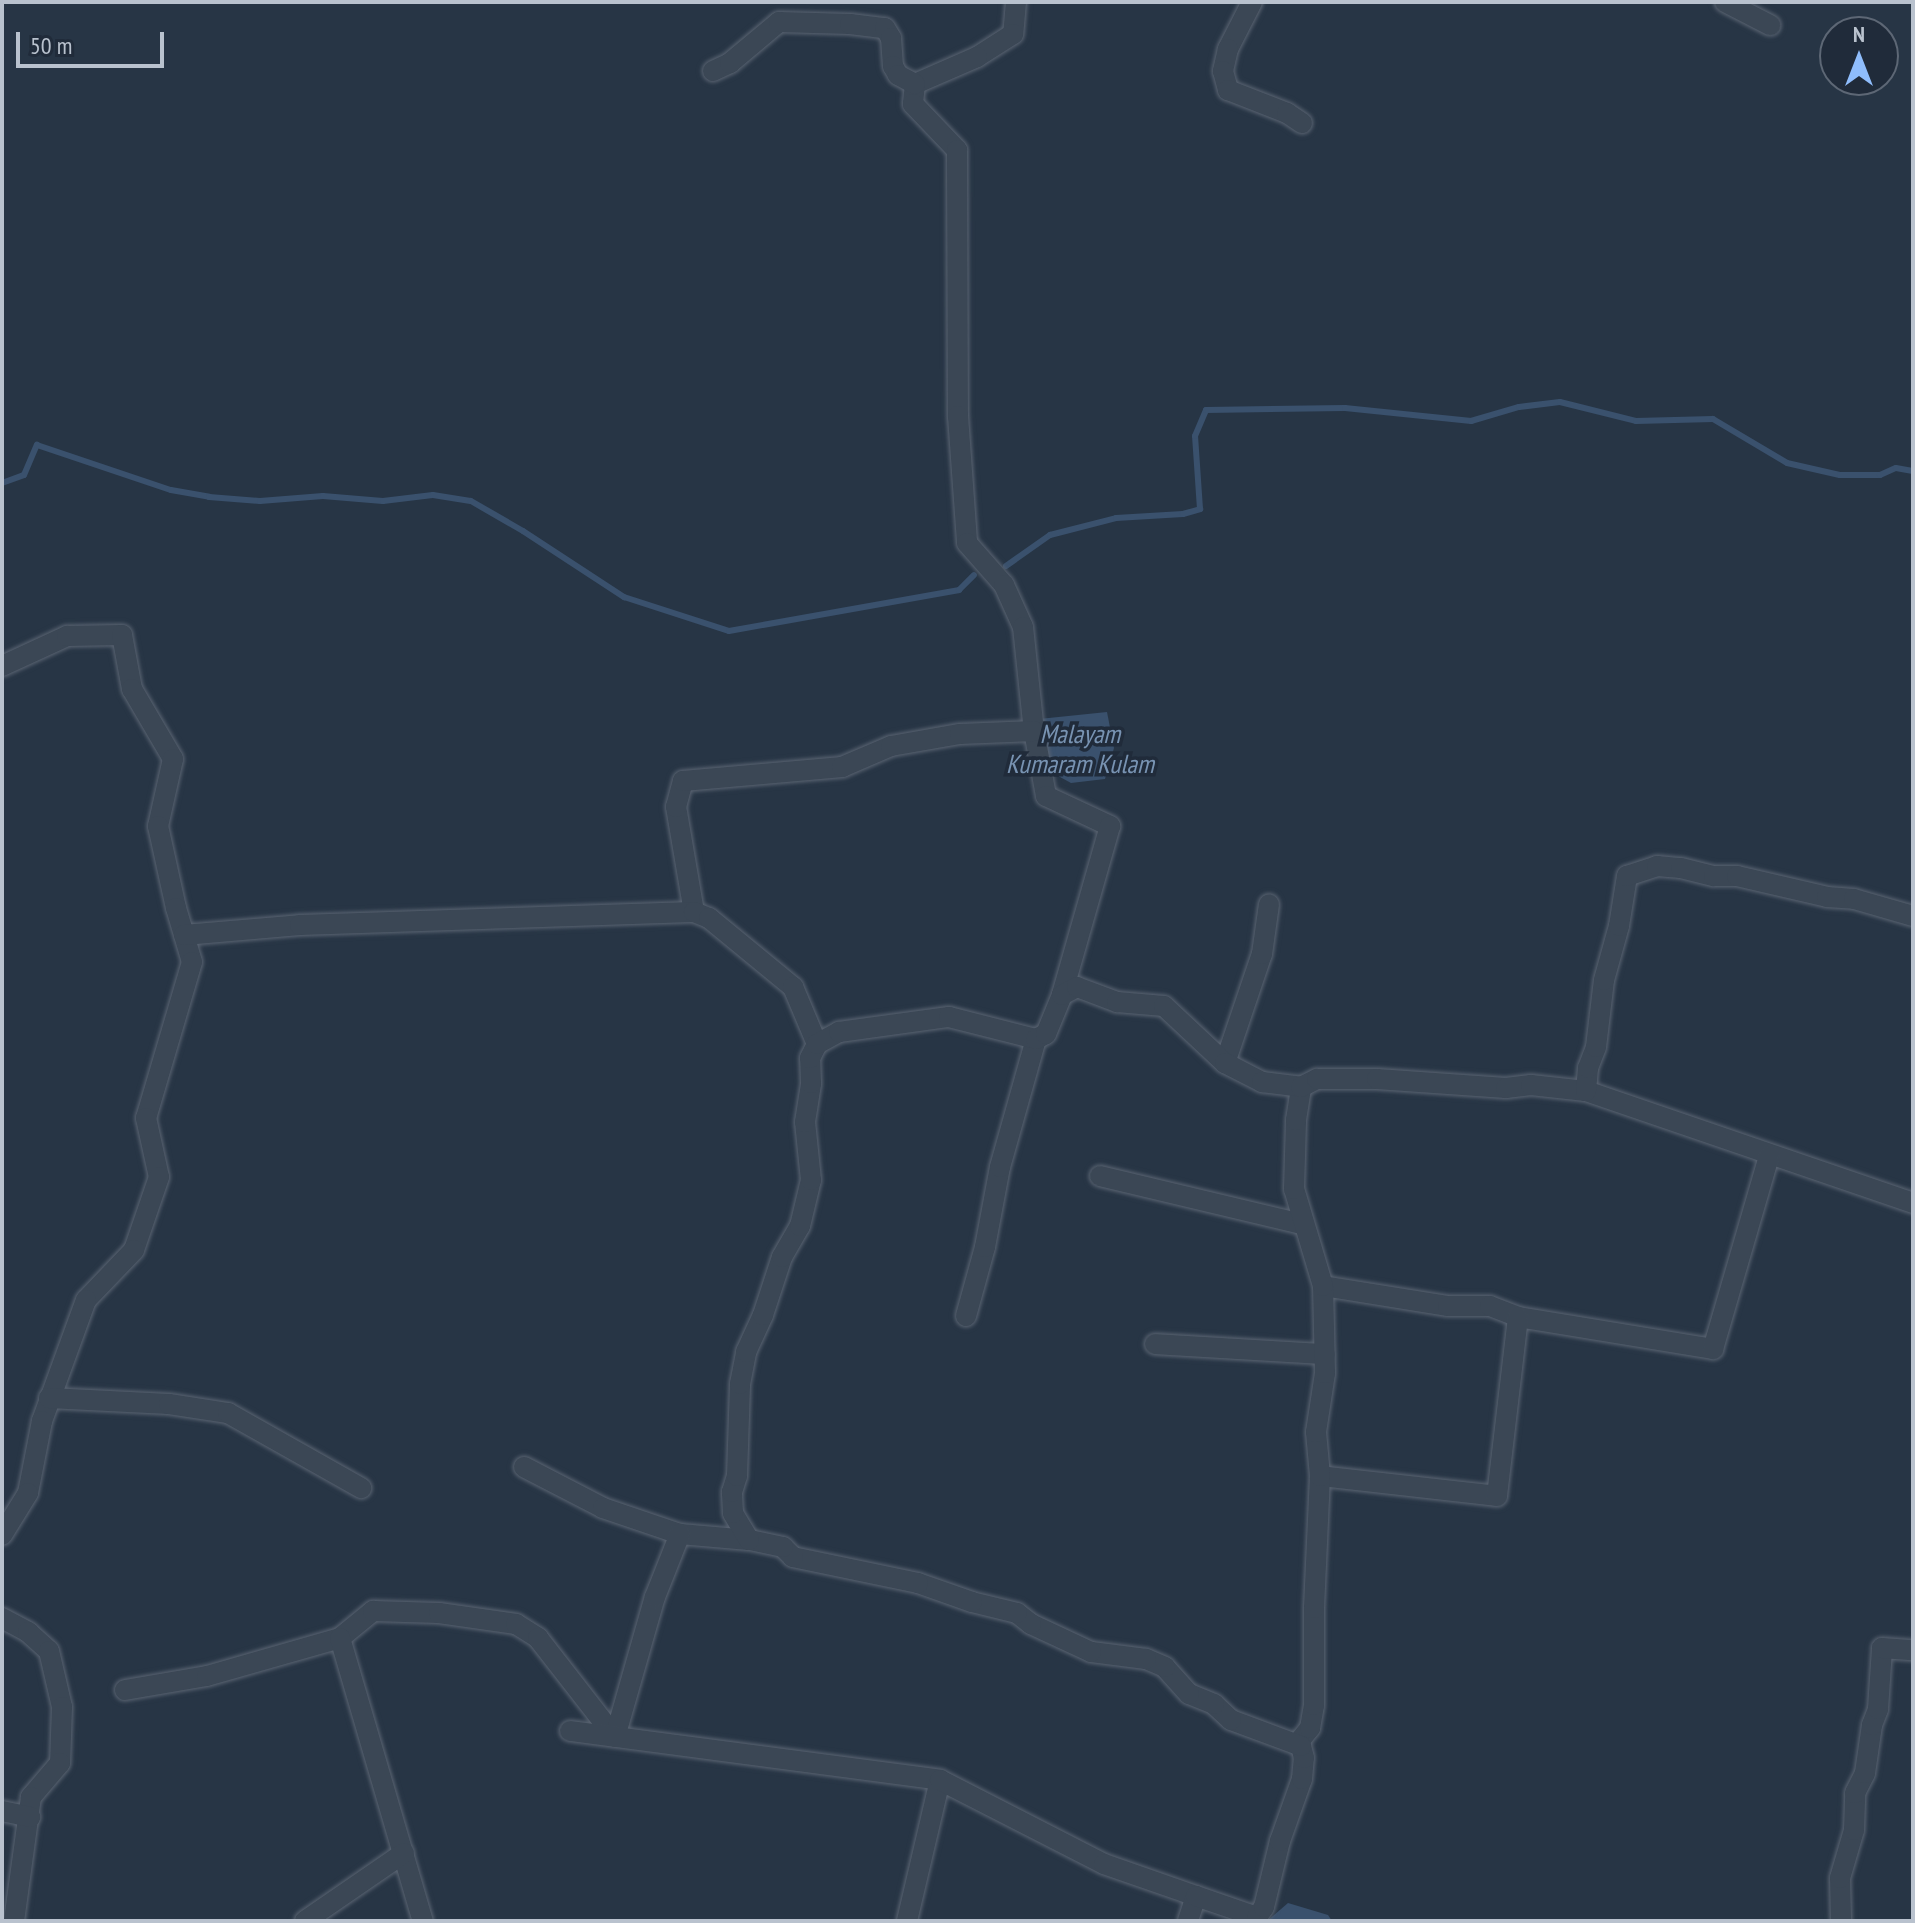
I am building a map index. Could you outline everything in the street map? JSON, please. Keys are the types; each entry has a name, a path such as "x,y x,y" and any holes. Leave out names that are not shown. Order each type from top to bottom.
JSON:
{"street":[{"path":"915,84 977,57 1013,34 1016,2"},
{"path":"1252,2 1228,49 1223,71 1228,90 1287,113 1302,123"},
{"path":"1725,2 1770,25"},
{"path":"713,71 730,63 779,22 850,24 885,28 891,38 893,66 898,75 915,84"},
{"path":"749,1540 733,1513 732,1492 739,1455 740,1384 749,1340 763,1315 782,1257 800,1226 808,1193 811,1162 805,1122 811,1083 810,1058 817,1044 839,1032 949,1017 1036,1039 1046,1034 1062,995 1110,826 1046,796 1034,731 1023,627 1004,585 967,543 958,416 957,150 913,104 915,84"},
{"path":"2,666 67,636 122,635 132,689 173,759 158,826 192,962 146,1118 159,1177 134,1250 86,1300 49,1398 28,1493 2,1535"},
{"path":"694,912 676,807 683,781 830,769 891,746 960,734 1034,731"},
{"path":"1586,1091 1588,1068 1596,1047 1604,980 1619,926 1627,876 1657,866 1681,868 1714,876 1737,876 1827,897 1854,899 1913,916"},
{"path":"1225,1063 1262,954 1269,904"},
{"path":"184,935 300,925 694,912 709,918 793,987 817,1044"},
{"path":"1062,995 1077,987 1117,1002 1164,1006 1225,1063 1262,1082 1301,1087 1317,1079 1377,1079 1506,1088 1531,1085 1586,1091 1913,1203"},
{"path":"966,1316 985,1247 1000,1167 1036,1039"},
{"path":"1297,1744 1310,1728 1314,1705 1314,1608 1320,1476 1316,1432 1325,1354 1323,1286 1294,1189 1294,1146 1301,1087"},
{"path":"1323,1286 1448,1306 1490,1306 1518,1317 1713,1349 1769,1156"},
{"path":"1100,1176 1302,1224"},
{"path":"1320,1476 1497,1496 1518,1317"},
{"path":"1155,1344 1325,1354"},
{"path":"49,1398 169,1404 228,1413 361,1488"},
{"path":"524,1467 603,1508 680,1534 749,1540 783,1547 793,1557 809,1563 893,1576 1017,1613 1031,1624 1091,1652 1146,1659 1165,1667 1189,1694 1214,1704 1231,1720 1297,1744 1304,1758 1302,1779 1280,1841 1264,1907 1257,1917 1104,1864 940,1780 570,1731"},
{"path":"615,1737 655,1597 680,1534"},
{"path":"125,1690 207,1676 340,1638 373,1611 439,1613 516,1624 538,1638 615,1737"},
{"path":"2,1618 28,1632 49,1651 62,1707 60,1763 31,1797 14,1921"},
{"path":"340,1638 423,1921"},
{"path":"1841,1921 1840,1878 1854,1830 1855,1793 1865,1773 1872,1725 1878,1709 1882,1648 1913,1650"},
{"path":"907,1921 940,1780"},
{"path":"2,1811 30,1817"},
{"path":"305,1921 404,1853"},
{"path":"1188,1921 1196,1896"}],"water":[{"name":"Malayam Kumaram Kulam","path":"1107,712 1114,748 1105,779 1071,783 1049,771 1039,719"},
{"path":"1288,1903 1328,1915 1332,1921 1267,1921"}],"waterway":[{"path":"1006,566 1050,535 1116,518 1183,514 1200,509 1195,436 1206,410 1345,408 1471,421 1519,407 1560,402 1636,421 1713,419 1787,463 1840,475 1880,475 1896,468 1913,471"},
{"path":"2,483 24,475 37,445 171,490 209,497 260,501 323,496 383,501 433,495 471,501 624,597 729,631 959,590 974,575"}]}
